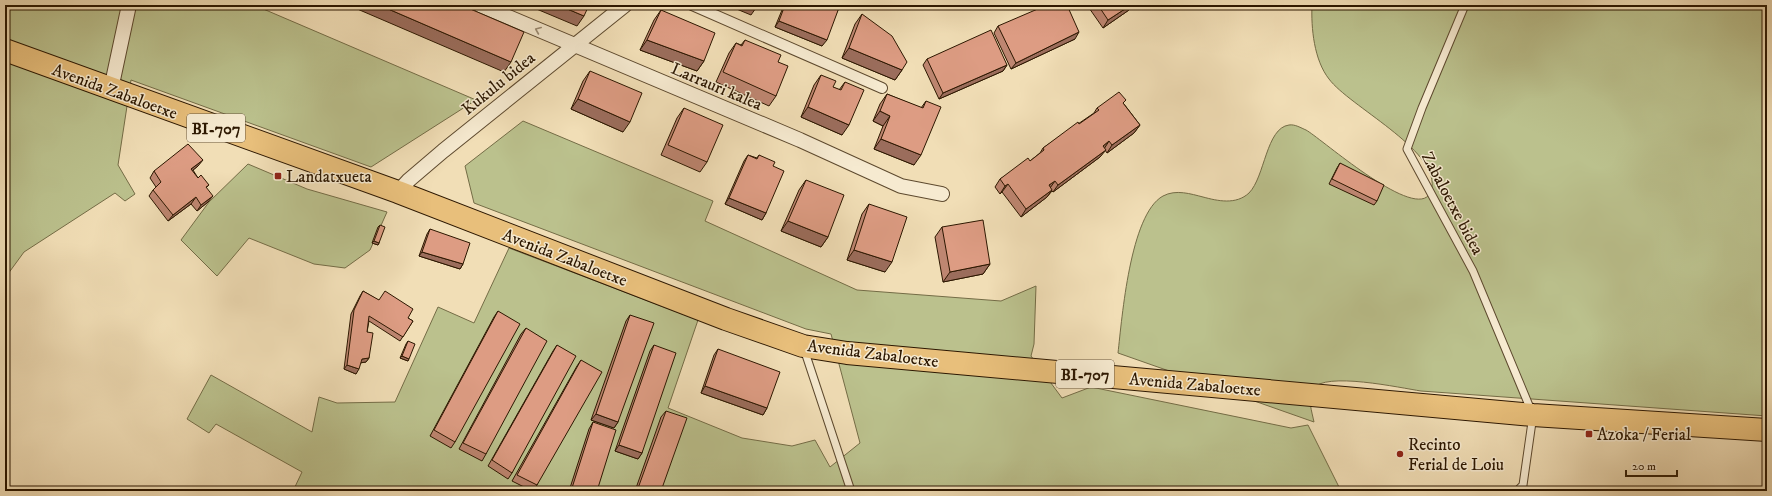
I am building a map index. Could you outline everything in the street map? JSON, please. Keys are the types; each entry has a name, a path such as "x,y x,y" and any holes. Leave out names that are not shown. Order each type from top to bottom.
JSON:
{"main road":[{"name":"Avenida Zabaloetxe","path":"5,50 111,90 398,192 726,319 803,346 854,354 1533,415 1767,430"}],"street":[{"path":"111,90 129,5"},
{"name":"Larrauri kalea","path":"480,5 800,140 901,186 942,194"},
{"name":"Kukulu bidea","path":"398,192 409,180 443,151 625,5"},
{"path":"692,5 882,88"}],"lane":[{"name":"Zabaloetxe bidea","path":"1465,5 1422,108 1407,149 1473,271 1533,415"},
{"path":"803,346 851,491"},
{"path":"1517,491 1523,485 1533,415"}],"green space":[{"path":"5,5 254,5 476,100 371,167 131,80 118,165 135,194 125,201 115,193 24,252 5,278"},
{"path":"1312,5 1767,5 1767,416 1421,391 1364,382 1332,381 1320,384 1313,389 1311,393 1310,401 1314,422 1118,353 1125,293 1135,244 1143,223 1152,206 1163,196 1178,192 1227,201 1233,201 1244,197 1254,186 1270,144 1281,128 1291,125 1298,126 1306,130 1372,178 1393,191 1412,198 1425,198 1432,187 1430,173 1421,158 1407,143 1339,90 1329,79 1320,63 1314,44"},
{"path":"523,121 713,201 705,221 857,290 1001,301 1036,286 1034,344 1031,356 1062,398 1091,387 1291,428 1308,425 1341,491 293,491 302,472 216,424 209,433 187,419 211,375 312,432 319,397 337,403 395,402 438,307 474,323 509,248 698,320 668,408 742,438 792,446 815,440 830,467 860,443 831,334 806,329 474,203 465,166"},
{"path":"248,164 307,189 387,212 370,250 345,268 314,264 249,238 217,276 181,240 209,202"}],"building":[{"path":"379,5 461,5 524,32 511,62"},
{"path":"558,5 589,5 584,16"},
{"path":"785,5 840,5 827,40 779,21"},
{"path":"1047,5 1067,5 1079,32 1016,63 998,26"},
{"path":"1098,5 1131,5 1108,20"},
{"path":"661,10 715,33 704,61 647,40"},
{"path":"862,14 892,36 907,62 902,70 849,48"},
{"path":"991,30 1007,65 943,93 927,59"},
{"path":"745,40 781,55 778,62 788,66 776,96 723,72 736,43 742,46"},
{"path":"590,71 642,93 630,122 578,99"},
{"path":"821,75 836,81 833,87 841,90 845,82 864,90 849,125 808,107"},
{"path":"1119,92 1126,100 1123,103 1140,125 1112,145 1109,141 1103,146 1106,150 1058,185 1055,181 1049,185 1052,190 1026,209 1008,184 1005,186 1000,179 1028,158 1030,161 1044,150 1043,148 1078,122 1079,124 1099,110 1097,108"},
{"path":"887,94 923,108 926,101 941,107 921,155 881,139 890,116 880,111"},
{"path":"684,108 723,125 707,162 668,145"},
{"path":"188,144 203,160 191,169 198,178 201,175 209,185 206,187 213,196 201,205 196,197 173,215 153,190 161,182 154,171"},
{"path":"748,155 757,159 759,155 775,162 773,166 784,171 766,213 729,198"},
{"path":"1340,163 1384,185 1377,201 1332,179"},
{"path":"806,180 844,195 828,237 788,221"},
{"path":"869,204 907,217 892,262 854,250"},
{"path":"983,220 990,264 950,272 942,227"},
{"path":"380,225 385,227 379,243 374,241"},
{"path":"430,229 470,243 463,264 422,252"},
{"path":"363,291 379,300 385,291 413,309 408,318 413,321 403,337 369,316 367,332 373,333 369,358 362,359 359,369 347,365 354,310"},
{"path":"498,311 520,324 455,442 434,430"},
{"path":"630,315 654,323 618,422 596,414"},
{"path":"526,328 547,341 486,454 463,443"},
{"path":"408,341 415,344 409,359 402,356"},
{"path":"557,345 576,356 512,473 492,460"},
{"path":"654,345 676,353 642,453 619,445"},
{"path":"718,349 780,372 767,408 705,386"},
{"path":"581,360 602,372 537,485 517,475"},
{"path":"666,411 687,418 661,491 637,491"},
{"path":"593,422 616,430 597,491 571,491"}],"place":[{"name":"Landatxueta","path":"278,176"},
{"name":"Azoka / Ferial","path":"1589,434"},
{"name":"Recinto Ferial de Loiu","path":"1400,454"}]}
